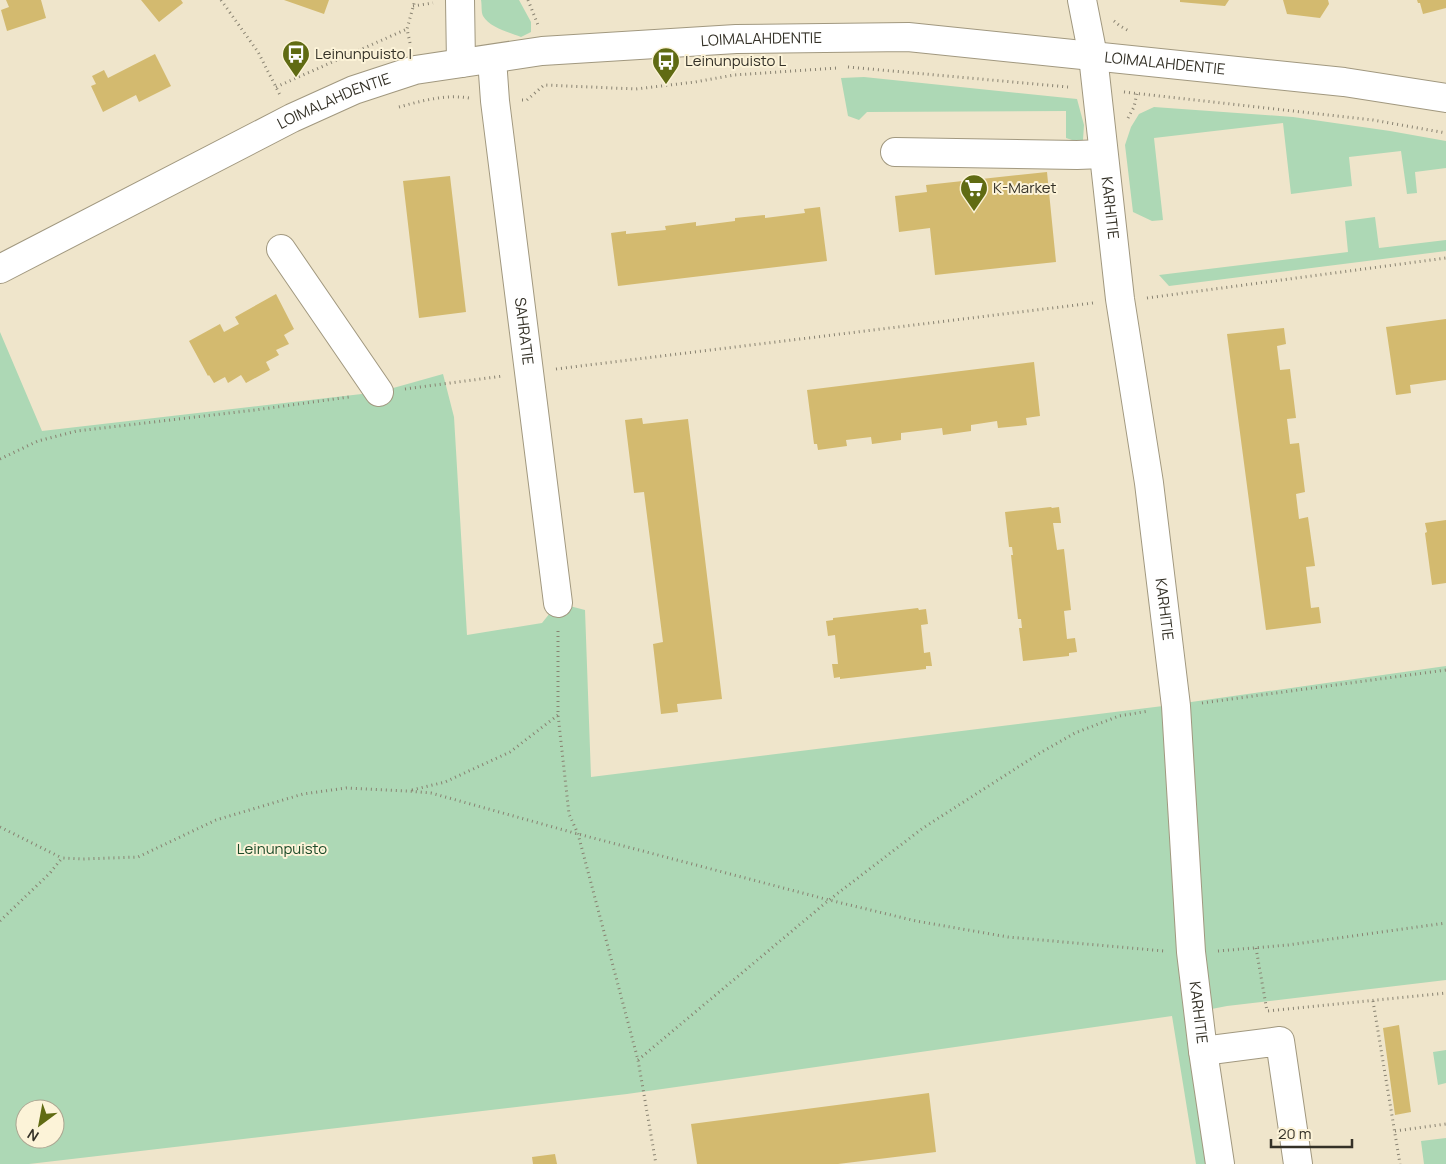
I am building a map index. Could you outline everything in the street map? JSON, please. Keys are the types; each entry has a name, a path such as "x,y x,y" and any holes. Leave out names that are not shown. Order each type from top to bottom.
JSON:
{"street":[{"path":"460,0 461,63"},
{"name":"KARHITIE","path":"1082,0 1093,56 1120,299 1149,483 1176,706 1191,952 1202,1050 1220,1164"},
{"name":"LOIMALAHDENTIE","path":"0,270 292,118 354,90 415,70 542,51 736,39 899,37 1344,82 1446,98"},
{"name":"SAHRATIE","path":"492,58 495,101 558,603"},
{"path":"895,152 1103,154"},
{"path":"281,249 379,392"},
{"path":"1202,1050 1280,1041 1298,1164"}],"path":[{"path":"221,0 258,52 292,118"},
{"path":"276,87 407,29"},
{"path":"398,107 460,96 495,101 527,100 544,86 636,89 734,75 845,67 1097,90 1373,120 1446,133"},
{"path":"0,459 38,441 77,431 255,410 529,372 1120,299 1146,298 1446,258"},
{"path":"558,603 558,715 569,814 578,834 638,1060 656,1164"},
{"path":"638,1060 829,900 923,828 1040,753 1076,733 1119,716 1176,706 1446,670"},
{"path":"408,791 445,782 510,752 558,715"},
{"path":"0,827 62,858 138,857 216,820 303,794 346,788 408,791 431,793 829,900 916,921 1008,937 1161,951 1214,952 1446,923"},
{"path":"0,921 50,873 62,858"},
{"path":"1256,948 1267,1011 1446,993"},
{"path":"1373,1000 1400,1164"},
{"path":"1394,1131 1446,1124"}],"green space":[{"path":"481,0 519,0 531,22 531,32 521,37 490,24 483,16"},
{"path":"864,77 1077,99 1084,125 1083,140 1075,141 1066,138 1066,111 867,112 859,120 848,116 841,78"},
{"path":"1154,107 1293,117 1446,141 1446,168 1415,172 1417,193 1407,194 1401,151 1349,157 1352,186 1291,194 1283,123 1154,138 1163,220 1152,221 1133,212 1125,145 1131,127 1139,114"},
{"path":"1375,217 1379,248 1446,240 1446,251 1169,286 1159,275 1348,252 1345,221"},
{"name":"Leinunpuisto","path":"0,332 42,431 379,392 443,374 454,417 467,635 542,623 558,603 585,610 591,777 1163,706 1446,666 1446,980 1227,1006 1191,1013 1216,1164 1196,1164 1172,1016 627,1094 29,1164 0,1164"},
{"path":"1446,1050 1446,1083 1438,1085 1433,1052"},
{"path":"1446,1138 1446,1164 1424,1164 1421,1141"}],"building":[{"path":"6,0 41,0 46,18 7,31 1,10 9,7"},
{"path":"141,0 181,0 183,3 159,22"},
{"path":"284,0 329,0 324,14"},
{"path":"1180,0 1229,0 1225,6 1180,2"},
{"path":"1283,0 1328,0 1329,4 1320,18 1287,14"},
{"path":"1417,0 1446,0 1446,8 1423,14 1420,3"},
{"path":"155,54 171,86 139,102 136,95 103,112 91,86 96,84 92,76 104,70 108,78"},
{"name":"K-Market","path":"1047,172 1056,262 935,275 930,228 899,232 895,196 927,192 926,185"},
{"path":"450,176 466,312 419,318 403,181"},
{"path":"820,207 827,261 618,286 611,233 626,231 626,234 666,230 665,226 696,222 696,226 735,221 735,218 765,215 765,218 805,213 804,209"},
{"path":"276,294 294,329 284,335 289,344 276,350 279,355 266,362 270,370 246,383 241,375 228,383 225,377 214,383 208,376 189,341 220,324 224,332 239,324 235,317"},
{"path":"1446,319 1446,380 1410,385 1411,393 1396,395 1386,327"},
{"path":"1284,328 1286,344 1277,346 1280,370 1290,369 1296,418 1287,419 1290,444 1299,443 1305,492 1296,494 1299,519 1308,517 1315,566 1306,567 1311,608 1319,607 1321,623 1266,630 1227,334"},
{"path":"1034,362 1040,416 1026,418 1027,425 998,428 997,421 971,425 971,431 943,435 942,428 901,433 901,440 872,444 871,437 846,440 847,446 818,450 817,444 814,444 807,390"},
{"path":"642,418 643,424 688,419 722,699 677,704 678,712 661,714 653,644 663,642 644,492 634,493 625,420"},
{"path":"1059,507 1061,523 1053,523 1057,550 1064,549 1071,610 1064,611 1067,639 1075,638 1077,652 1069,653 1069,656 1023,661 1019,628 1022,628 1021,619 1018,619 1011,555 1013,555 1012,547 1009,547 1005,512"},
{"path":"1446,520 1446,583 1432,585 1425,523"},
{"path":"918,608 919,610 926,609 928,624 921,625 924,653 930,652 932,666 926,666 926,669 840,679 840,677 834,678 832,664 838,664 835,635 828,636 826,621 833,620 833,618"},
{"path":"1399,1025 1411,1112 1395,1115 1383,1028"},
{"path":"929,1093 936,1152 838,1164 697,1164 691,1124"},
{"path":"555,1154 557,1164 533,1164 532,1157"}],"place":[{"name":"Leinunpuisto I","path":"296,78"},
{"name":"Leinunpuisto L","path":"666,85"},
{"name":"K-Market","path":"974,212"}]}
